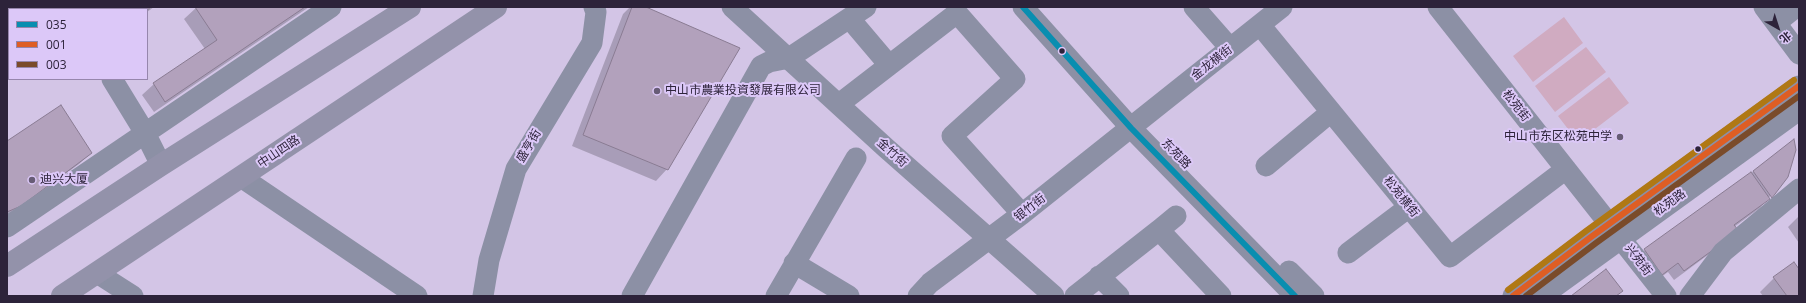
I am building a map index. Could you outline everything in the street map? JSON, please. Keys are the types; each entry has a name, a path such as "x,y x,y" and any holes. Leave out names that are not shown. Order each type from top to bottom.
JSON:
{"main road":[{"path":"7,266 161,165 410,7"},
{"name":"中山四路","path":"62,296 496,7"}],"street":[{"path":"7,227 330,7"},
{"name":"盛亨街","path":"483,296 489,260 516,169 592,43 596,12 594,7"},
{"name":"金竹街","path":"732,7 886,148 1054,296"},
{"name":"东苑路","path":"1023,7 1136,123 1314,296"},
{"name":"东苑路","path":"1043,7 1136,123 1295,296"},
{"path":"1194,7 1230,48"},
{"name":"金龙横街","path":"1136,123 1282,7"},
{"name":"松苑街","path":"1438,7 1616,231"},
{"path":"1796,7 1770,15 1799,54"},
{"path":"632,296 761,66 769,62 789,58 858,13 889,65"},
{"path":"838,104 957,13 1015,79 952,136 1022,214"},
{"name":"松苑横街","path":"1260,25 1450,257 1566,170"},
{"path":"113,80 145,133 161,165"},
{"name":"松苑路","path":"1542,296 1616,231 1799,86"},
{"name":"松苑路","path":"1513,296 1616,231 1799,110"},
{"path":"1266,166 1331,112"},
{"name":"银竹街","path":"918,296 930,283 1022,214 1136,123"},
{"path":"776,296 856,158"},
{"path":"241,177 417,296"},
{"path":"1690,296 1723,252 1799,189"},
{"path":"1348,253 1409,207"},
{"path":"1075,296 1176,216"},
{"path":"1159,230 1221,296"},
{"name":"兴苑街","path":"1616,231 1666,296"},
{"path":"794,263 849,296"},
{"path":"97,273 133,296"},
{"path":"1099,276 1119,296"}],"shaded area":[{"path":"1564,17 1583,43 1533,82 1513,56"},
{"path":"1586,47 1606,72 1555,112 1535,86"},
{"path":"1609,77 1629,103 1578,142 1558,116"}],"building":[{"path":"83,7 113,7 112,8"},
{"path":"116,7 151,7 148,9 148,8"},
{"path":"195,7 305,7 165,102 153,83 217,40"},
{"name":"中山市農業投資發展有限公司","path":"632,7 646,7 740,48 668,170 583,135"},
{"name":"迪兴大厦","path":"61,105 92,153 21,206 7,212 7,141"},
{"path":"1794,139 1796,150 1788,177 1772,198 1753,171"},
{"path":"1751,172 1770,199 1734,225 1739,231 1684,271 1678,263 1662,275 1644,249"},
{"path":"1794,262 1799,269 1799,296 1787,296 1773,277"},
{"path":"1606,269 1623,291 1616,296 1571,296"}],"transit line":[{"name":"035","path":"1023,7 1131,128 1295,296"},
{"path":"1508,290 1586,231 1794,80"},
{"name":"001","path":"1513,296 1591,237 1799,86"},
{"name":"003","path":"1526,296 1596,243 1799,96"}],"place":[{"name":"中山市農業投資發展有限公司","path":"657,91"},
{"name":"中山市东区松苑中学","path":"1620,137"},
{"name":"迪兴大厦","path":"32,180"}]}
